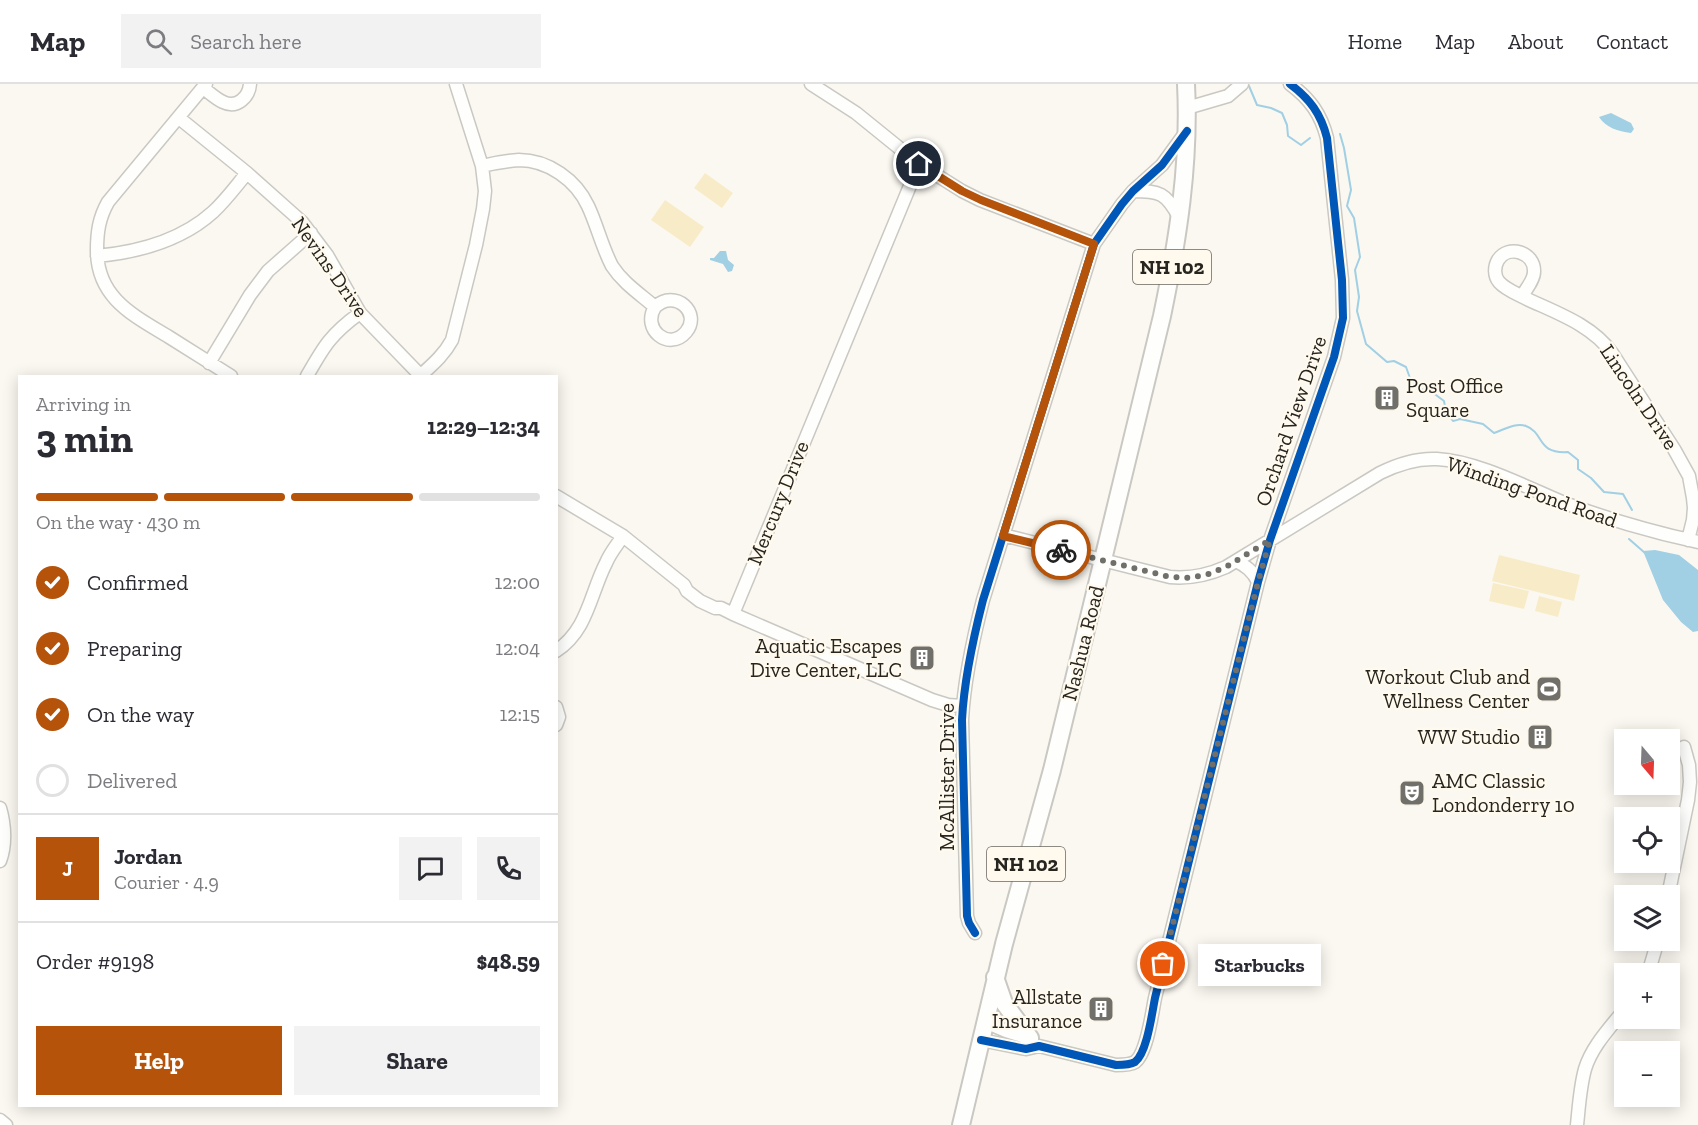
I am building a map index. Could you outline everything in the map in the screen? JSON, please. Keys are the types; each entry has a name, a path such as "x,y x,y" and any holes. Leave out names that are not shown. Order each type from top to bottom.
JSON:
{"main road":[{"name":"Nashua Road","path":"961,1125 996,977 1052,770 1162,316 1180,218 1184,180 1187,131 1186,84"},
{"path":"996,977 1004,1003 1034,1042"}],"street":[{"path":"229,375 122,307 105,287 100,276 97,234 108,202 204,86 220,101 232,104 240,102 247,96 250,84"},
{"path":"421,375 436,363 448,348 456,330 483,209 485,191 482,166 456,84"},
{"path":"811,84 856,113 919,164 962,191 1094,244"},
{"path":"1187,108 1228,96 1242,84"},
{"name":"Orchard View Drive","path":"986,1022 1034,1042 1116,1065 1135,1062 1145,1044 1258,582 1270,540 1334,357 1341,328 1343,307 1341,261 1327,138 1323,124 1313,106 1290,84"},
{"name":"Nevins Drive","path":"179,118 294,213 327,255 360,313 419,375"},
{"name":"McAllister Drive","path":"975,933 967,916 962,706 975,630 1094,244 1133,191 1162,165 1187,131"},
{"path":"482,166 504,161 532,161 553,169 571,182 584,197 613,267 628,285 655,307"},
{"name":"Mercury Drive","path":"733,614 919,164"},
{"path":"97,256 124,253 166,241 193,227 213,212 248,173"},
{"path":"1133,191 1156,191 1165,196 1172,203 1180,218"},
{"path":"209,363 250,295 268,271 311,233"},
{"name":"Lincoln Drive","path":"1522,296 1584,327 1612,352 1689,476 1694,498 1693,541"},
{"path":"308,375 332,337 342,326 360,313"},
{"name":"Winding Pond Road","path":"1003,536 1179,578 1209,574 1236,561 1380,473 1404,463 1435,459 1467,464 1631,526 1693,541"},
{"path":"558,497 623,536 684,585 687,591 700,601 937,702 962,706"},
{"path":"558,650 572,639 581,625 606,562 623,536"},
{"path":"1236,561 1249,569 1258,582"},
{"path":"1670,885 1690,782 1689,765 1684,747"},
{"path":"0,808 4,832 0,861"},
{"path":"1577,1125 1581,1088 1589,1059 1614,1023"},
{"name":"Orchard View Drive","path":"981,1040 1026,1049 1034,1042"},
{"path":"0,1119 6,1125"}],"shaded area":[{"path":"705,173 733,193 722,208 694,188"},
{"path":"665,200 704,227 690,247 651,220"},
{"path":"1499,555 1580,575 1574,601 1492,581"},
{"path":"1493,583 1529,591 1524,609 1489,601"},
{"path":"1539,596 1562,602 1558,617 1535,611"}],"water":[{"path":"1611,113 1631,123 1634,129 1631,133 1605,124 1599,117"},
{"path":"720,251 726,251 728,260 734,265 732,271 728,272 723,264 710,260"},
{"path":"1655,550 1679,555 1698,570 1698,631 1693,632 1681,622 1663,600 1643,551"}],"waterway":[{"path":"1249,86 1257,105 1282,113 1287,125 1288,136 1301,145 1310,138"},
{"path":"1340,134 1351,190 1347,206 1354,218 1360,257 1355,270 1359,297 1357,311 1366,344 1387,362 1394,361 1406,367 1410,378 1420,389 1432,392 1444,401 1446,412 1453,421 1460,419 1483,424 1494,433 1514,426 1526,426 1532,429 1551,450 1568,452 1578,460 1578,469 1591,478 1604,492 1623,494 1632,510"},
{"path":"1629,539 1645,553"}],"cycle path":[{"path":"981,1040 1026,1049 1039,1046 1116,1065 1135,1062 1146,1042 1258,582 1270,540 1334,357 1343,318 1342,280 1327,138 1314,108 1290,84"},
{"path":"975,933 967,916 962,720 970,660 983,600 1094,244 1122,204 1162,165 1187,131"}],"way so far":[{"path":"1061,550 1170,577 1190,578 1226,567 1270,540 1163,964"}],"place":[{"name":"Post Office Square","path":"1387,398"},
{"name":"Aquatic Escapes Dive Center, LLC","path":"922,658"},
{"name":"Workout Club and Wellness Center","path":"1549,689"},
{"name":"WW Studio","path":"1540,737"},
{"name":"AMC Classic Londonderry 10","path":"1412,793"},
{"name":"Starbucks","path":"1163,964"},
{"name":"Allstate Insurance","path":"1101,1009"}],"route":[{"path":"919,164 981,200 1094,244 1003,536 1061,550"}]}
